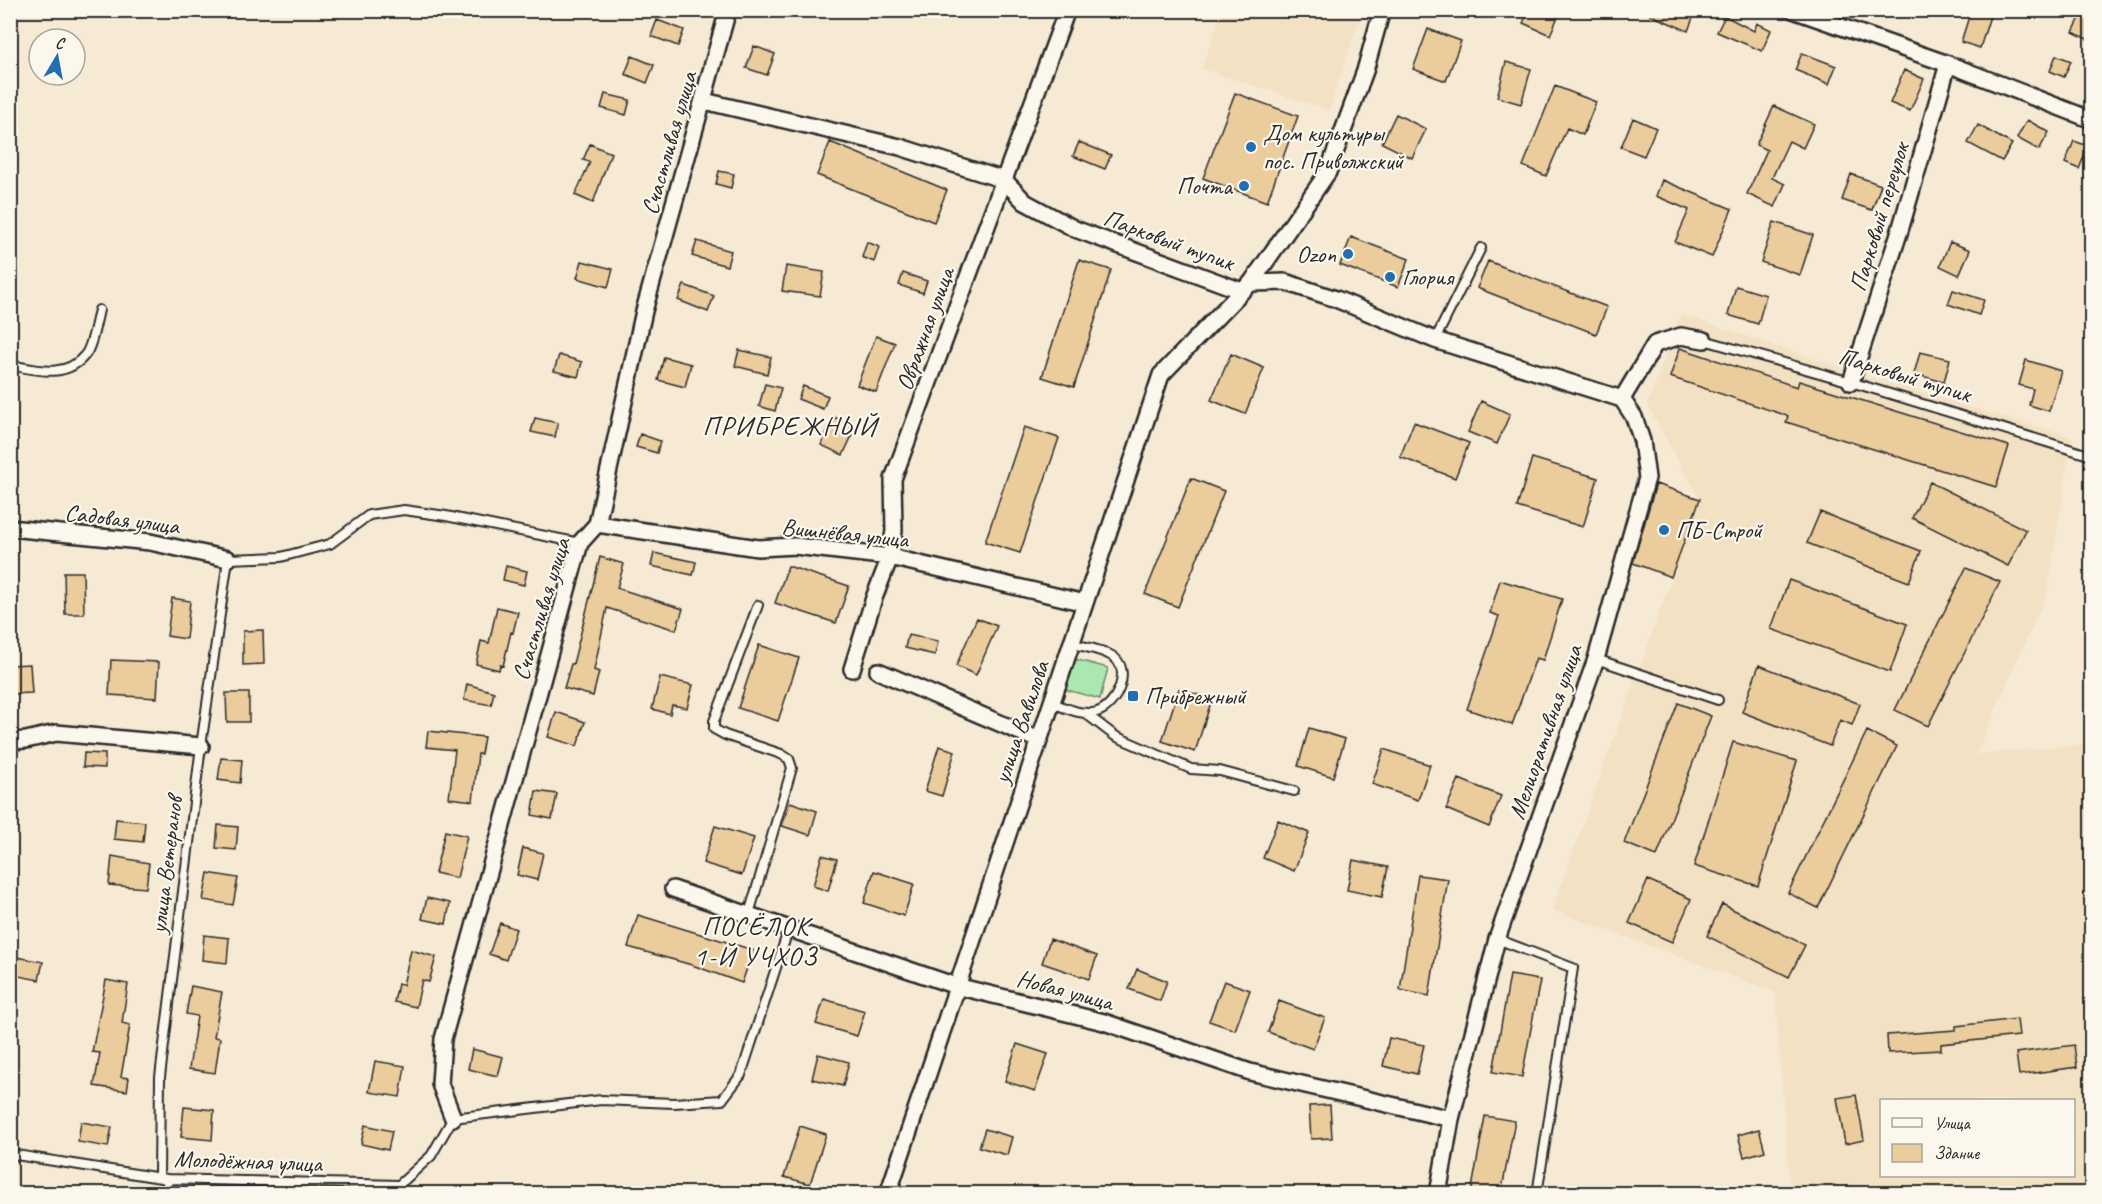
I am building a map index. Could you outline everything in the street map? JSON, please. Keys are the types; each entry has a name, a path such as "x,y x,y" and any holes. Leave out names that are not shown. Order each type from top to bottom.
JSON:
{"street":[{"name":"Счастливая улица","path":"453,1118 440,1084 443,1039 580,543 597,524 644,311 728,10"},
{"name":"Овражная улица","path":"852,669 874,598 890,557 894,531 893,479 1067,10"},
{"name":"улица Вавилова","path":"888,1194 1161,375 1246,287 1328,172 1365,71 1382,10"},
{"path":"1793,10 1948,64 2091,120"},
{"name":"Парковый переулок","path":"1851,382 1901,227 1948,64"},
{"name":"Парковый тупик","path":"704,101 900,147 1004,180 1024,202 1075,229 1246,287 1285,282 1336,299 1435,340 1622,399"},
{"path":"1622,399 1655,344 1681,336 1704,340"},
{"name":"Мелиоративная улица","path":"1438,1194 1451,1119 1497,939 1596,659 1647,478 1642,441 1634,417 1622,399"},
{"name":"Вишнёвая улица","path":"597,524 758,548 795,546 890,557 1085,603"},
{"name":"Садовая улица","path":"10,528 150,542 228,559"},
{"path":"878,671 1039,740"},
{"path":"10,741 56,733 201,747"},
{"name":"Новая улица","path":"673,889 956,986 1104,1022 1250,1072 1451,1119"}],"lane":[{"path":"1435,340 1481,248"},
{"path":"10,365 48,373 70,367 86,355 99,310"},
{"name":"Парковый тупик","path":"1704,340 1851,382 2091,456"},
{"path":"228,559 280,557 330,544 369,515 404,510 446,516 580,543"},
{"name":"улица Ветеранов","path":"168,1194 163,1178 160,1077 201,747 228,559"},
{"path":"748,914 792,768 789,759 781,754 714,729 714,721 758,605"},
{"path":"1052,704 1085,713 1095,712 1110,705 1119,688 1122,672 1119,662 1111,655 1071,643"},
{"path":"1596,659 1718,700"},
{"path":"1085,713 1115,736 1191,769 1220,771 1294,791"},
{"path":"453,1118 601,1100 674,1103 722,1100 741,1075 789,928"},
{"path":"1497,939 1573,968 1537,1194"},
{"name":"Молодёжная улица","path":"10,1154 163,1178 399,1185 431,1156 453,1118"}],"shaded area":[{"path":"1221,11 1362,11 1329,110 1202,69"},
{"path":"1681,314 1859,374 2072,437 2048,591 1976,754 2091,744 2091,1193 1790,1193 1775,992 1552,910 1700,500 1647,405"}],"green space":[{"path":"1071,658 1108,668 1100,699 1063,689"}],"building":[{"path":"1529,10 1561,10 1550,35 1523,23"},
{"path":"1639,10 1696,10 1688,31"},
{"path":"1971,10 1990,16 1980,48 1961,42"},
{"path":"2084,10 2091,10 2091,41 2073,32"},
{"path":"1725,16 1754,31 1757,23 1771,30 1762,51 1717,32"},
{"path":"657,20 684,30 678,46 651,36"},
{"path":"1428,29 1461,41 1446,81 1413,69"},
{"path":"754,46 775,54 767,75 746,68"},
{"path":"1802,53 1836,66 1829,84 1795,70"},
{"path":"2056,55 2071,61 2064,77 2050,71"},
{"path":"632,56 654,65 647,83 625,74"},
{"path":"1506,62 1531,69 1521,104 1497,97"},
{"path":"1904,70 1924,79 1910,111 1890,103"},
{"path":"1555,86 1596,102 1583,135 1567,128 1546,176 1523,166"},
{"name":"Дом культуры пос. Приволжский","path":"1235,93 1298,116 1267,202 1203,178"},
{"path":"605,94 630,100 626,115 601,108"},
{"path":"1774,106 1814,124 1803,148 1789,141 1772,178 1785,184 1775,207 1747,194 1767,150 1756,145"},
{"path":"1396,114 1426,129 1412,158 1382,143"},
{"path":"1633,118 1656,128 1644,156 1621,147"},
{"path":"2027,120 2049,132 2039,150 2017,138"},
{"path":"1978,125 2012,144 2002,161 1968,143"},
{"path":"2074,141 2088,146 2079,169 2065,163"},
{"path":"830,142 947,190 934,222 817,175"},
{"path":"1079,142 1111,155 1105,169 1073,156"},
{"path":"590,144 611,153 593,203 575,195 590,162 583,160"},
{"path":"719,171 734,174 731,188 716,184"},
{"path":"1851,174 1881,185 1872,210 1842,200"},
{"path":"1662,180 1732,209 1712,257 1675,242 1689,210 1656,196"},
{"path":"1774,222 1813,235 1800,275 1761,262"},
{"path":"1351,237 1409,259 1398,287 1340,265"},
{"path":"697,241 731,251 727,266 692,256"},
{"path":"867,242 879,247 874,262 862,257"},
{"path":"1950,242 1970,250 1959,275 1940,266"},
{"path":"1079,260 1111,270 1074,387 1042,377"},
{"path":"582,261 613,269 608,287 577,278"},
{"path":"1488,261 1607,307 1596,334 1477,288"},
{"path":"786,266 824,272 820,296 782,291"},
{"path":"903,273 927,281 923,293 899,285"},
{"path":"684,285 714,296 708,312 678,300"},
{"path":"1736,286 1766,295 1758,324 1728,315"},
{"path":"1953,290 1984,300 1979,315 1948,304"},
{"path":"876,336 895,343 876,392 857,385"},
{"path":"1680,348 1797,387 1799,381 2009,446 1996,487 1786,422 1788,416 1670,377"},
{"path":"739,350 771,357 767,374 735,366"},
{"path":"1920,352 1950,359 1944,382 1914,374"},
{"path":"1231,354 1264,368 1245,414 1211,400"},
{"path":"559,355 582,362 578,377 554,371"},
{"path":"664,357 691,364 685,387 658,380"},
{"path":"2026,360 2061,371 2049,411 2029,405 2033,389 2019,385"},
{"path":"765,384 781,388 775,411 759,406"},
{"path":"803,386 828,396 823,409 798,399"},
{"path":"1481,401 1510,414 1497,444 1468,432"},
{"path":"834,417 856,427 843,455 821,445"},
{"path":"535,418 558,423 555,437 531,432"},
{"path":"1414,422 1469,443 1455,478 1400,457"},
{"path":"1024,427 1059,438 1020,553 985,542"},
{"path":"640,434 660,441 657,453 636,447"},
{"path":"1532,458 1598,478 1583,527 1517,507"},
{"path":"1191,478 1224,491 1178,607 1145,594"},
{"path":"1930,482 2026,530 2008,566 1912,518"},
{"name":"ПБ-Строй","path":"1656,484 1700,499 1671,577 1633,563"},
{"path":"1820,512 1921,551 1909,582 1807,543"},
{"path":"654,553 696,562 693,575 651,566"},
{"path":"600,557 624,564 617,588 683,609 676,630 607,608 594,670 599,672 593,696 564,688 571,664 573,664"},
{"path":"506,566 527,571 524,585 503,580"},
{"path":"788,566 849,586 836,623 775,603"},
{"path":"1966,568 2000,582 1928,726 1895,710"},
{"path":"64,572 83,572 84,614 65,614"},
{"path":"1500,580 1562,599 1543,660 1536,658 1512,725 1467,709 1499,616 1490,613"},
{"path":"1789,580 1907,624 1890,672 1771,629"},
{"path":"172,598 190,601 186,639 167,636"},
{"path":"497,607 518,612 503,666 500,665 499,670 476,664 481,641 489,643"},
{"path":"977,618 997,626 976,675 956,666"},
{"path":"263,630 264,664 243,665 243,631"},
{"path":"908,635 938,641 935,655 905,648"},
{"path":"759,645 799,658 778,721 738,708"},
{"path":"111,660 159,662 157,698 109,695"},
{"path":"30,664 32,693 10,694 10,665"},
{"path":"1759,665 1860,704 1852,725 1840,720 1830,746 1742,712"},
{"path":"660,677 693,685 687,708 672,705 670,714 652,709"},
{"path":"467,684 494,692 491,705 464,700"},
{"path":"1179,689 1212,699 1195,752 1162,741"},
{"path":"226,693 249,693 249,722 227,722"},
{"path":"1678,703 1711,716 1657,856 1624,843"},
{"path":"556,712 585,722 577,746 548,737"},
{"path":"1309,728 1345,739 1333,777 1298,766"},
{"path":"428,731 484,737 481,754 478,754 473,801 449,798 455,750 426,747"},
{"path":"1867,731 1897,746 1818,908 1788,893"},
{"path":"1733,742 1797,761 1758,886 1694,866"},
{"path":"939,746 955,751 942,796 925,791"},
{"path":"1384,749 1430,765 1418,800 1372,784"},
{"path":"84,753 105,754 105,768 83,767"},
{"path":"221,758 242,760 240,783 218,780"},
{"path":"1459,779 1501,796 1489,827 1446,809"},
{"path":"536,791 557,794 552,819 532,815"},
{"path":"790,802 817,811 810,835 782,826"},
{"path":"116,819 145,822 143,842 114,839"},
{"path":"1278,820 1309,833 1294,871 1263,858"},
{"path":"218,825 238,827 236,850 216,848"},
{"path":"715,826 754,838 742,875 703,863"},
{"path":"445,831 467,836 457,878 435,873"},
{"path":"523,848 543,853 537,880 517,875"},
{"path":"822,855 837,859 828,891 813,886"},
{"path":"112,856 149,863 146,888 109,885"},
{"path":"1353,860 1388,867 1382,897 1347,890"},
{"path":"874,871 914,884 904,916 864,903"},
{"path":"208,873 238,878 233,905 203,900"},
{"path":"1418,875 1448,879 1429,996 1400,990"},
{"path":"1648,880 1691,899 1672,942 1629,923"},
{"path":"427,898 450,903 446,924 422,919"},
{"path":"1722,904 1805,945 1789,977 1707,936"},
{"path":"638,915 753,950 742,983 692,965 628,947"},
{"path":"500,923 516,929 506,960 489,954"},
{"path":"204,935 229,938 227,963 202,960"},
{"path":"1050,939 1097,956 1089,979 1042,963"},
{"path":"411,950 436,957 429,982 422,980 416,1007 394,1002 398,984 403,985"},
{"path":"17,957 43,962 39,980 13,975"},
{"path":"1137,969 1167,981 1160,1001 1129,989"},
{"path":"1510,975 1540,980 1522,1077 1493,1072"},
{"path":"106,980 128,984 122,1023 130,1025 121,1077 129,1078 127,1091 94,1086 100,1053 92,1052"},
{"path":"1224,981 1250,990 1235,1030 1209,1021"},
{"path":"191,986 222,992 214,1037 220,1038 215,1073 189,1069 197,1016 186,1014"},
{"path":"824,999 865,1011 857,1036 816,1024"},
{"path":"1279,1001 1325,1018 1313,1049 1268,1032"},
{"path":"2017,1019 2019,1036 1941,1044 1941,1050 1888,1053 1887,1035 1956,1030 1956,1026"},
{"path":"1389,1038 1424,1045 1417,1074 1383,1066"},
{"path":"1017,1044 1048,1054 1035,1091 1005,1081"},
{"path":"2074,1045 2077,1067 2019,1075 2016,1053"},
{"path":"472,1049 503,1057 498,1076 468,1069"},
{"path":"818,1054 849,1062 843,1086 812,1079"},
{"path":"375,1061 405,1066 400,1097 369,1092"},
{"path":"1856,1095 1864,1140 1845,1144 1837,1098"},
{"path":"1330,1105 1332,1138 1311,1139 1309,1106"},
{"path":"184,1107 214,1110 212,1140 181,1137"},
{"path":"1485,1116 1515,1121 1501,1194 1471,1194"},
{"path":"81,1122 112,1127 108,1147 78,1142"},
{"path":"365,1125 392,1131 388,1150 361,1144"},
{"path":"800,1126 826,1134 810,1184 784,1177"},
{"path":"985,1129 1012,1137 1007,1155 979,1147"},
{"path":"1759,1129 1765,1151 1744,1157 1738,1135"}],"place":[{"name":"Дом культуры пос. Приволжский","path":"1251,147"},
{"name":"Почта","path":"1244,186"},
{"name":"Ozon","path":"1348,254"},
{"name":"Глория","path":"1390,277"},
{"name":"ПБ-Строй","path":"1664,530"},
{"name":"Прибрежный","path":"1133,696"}],"district":[{"name":"ПРИБРЕЖНЫЙ","path":"790,426"},
{"name":"ПОСЁЛОК 1-Й УЧХОЗ","path":"756,941"}]}
